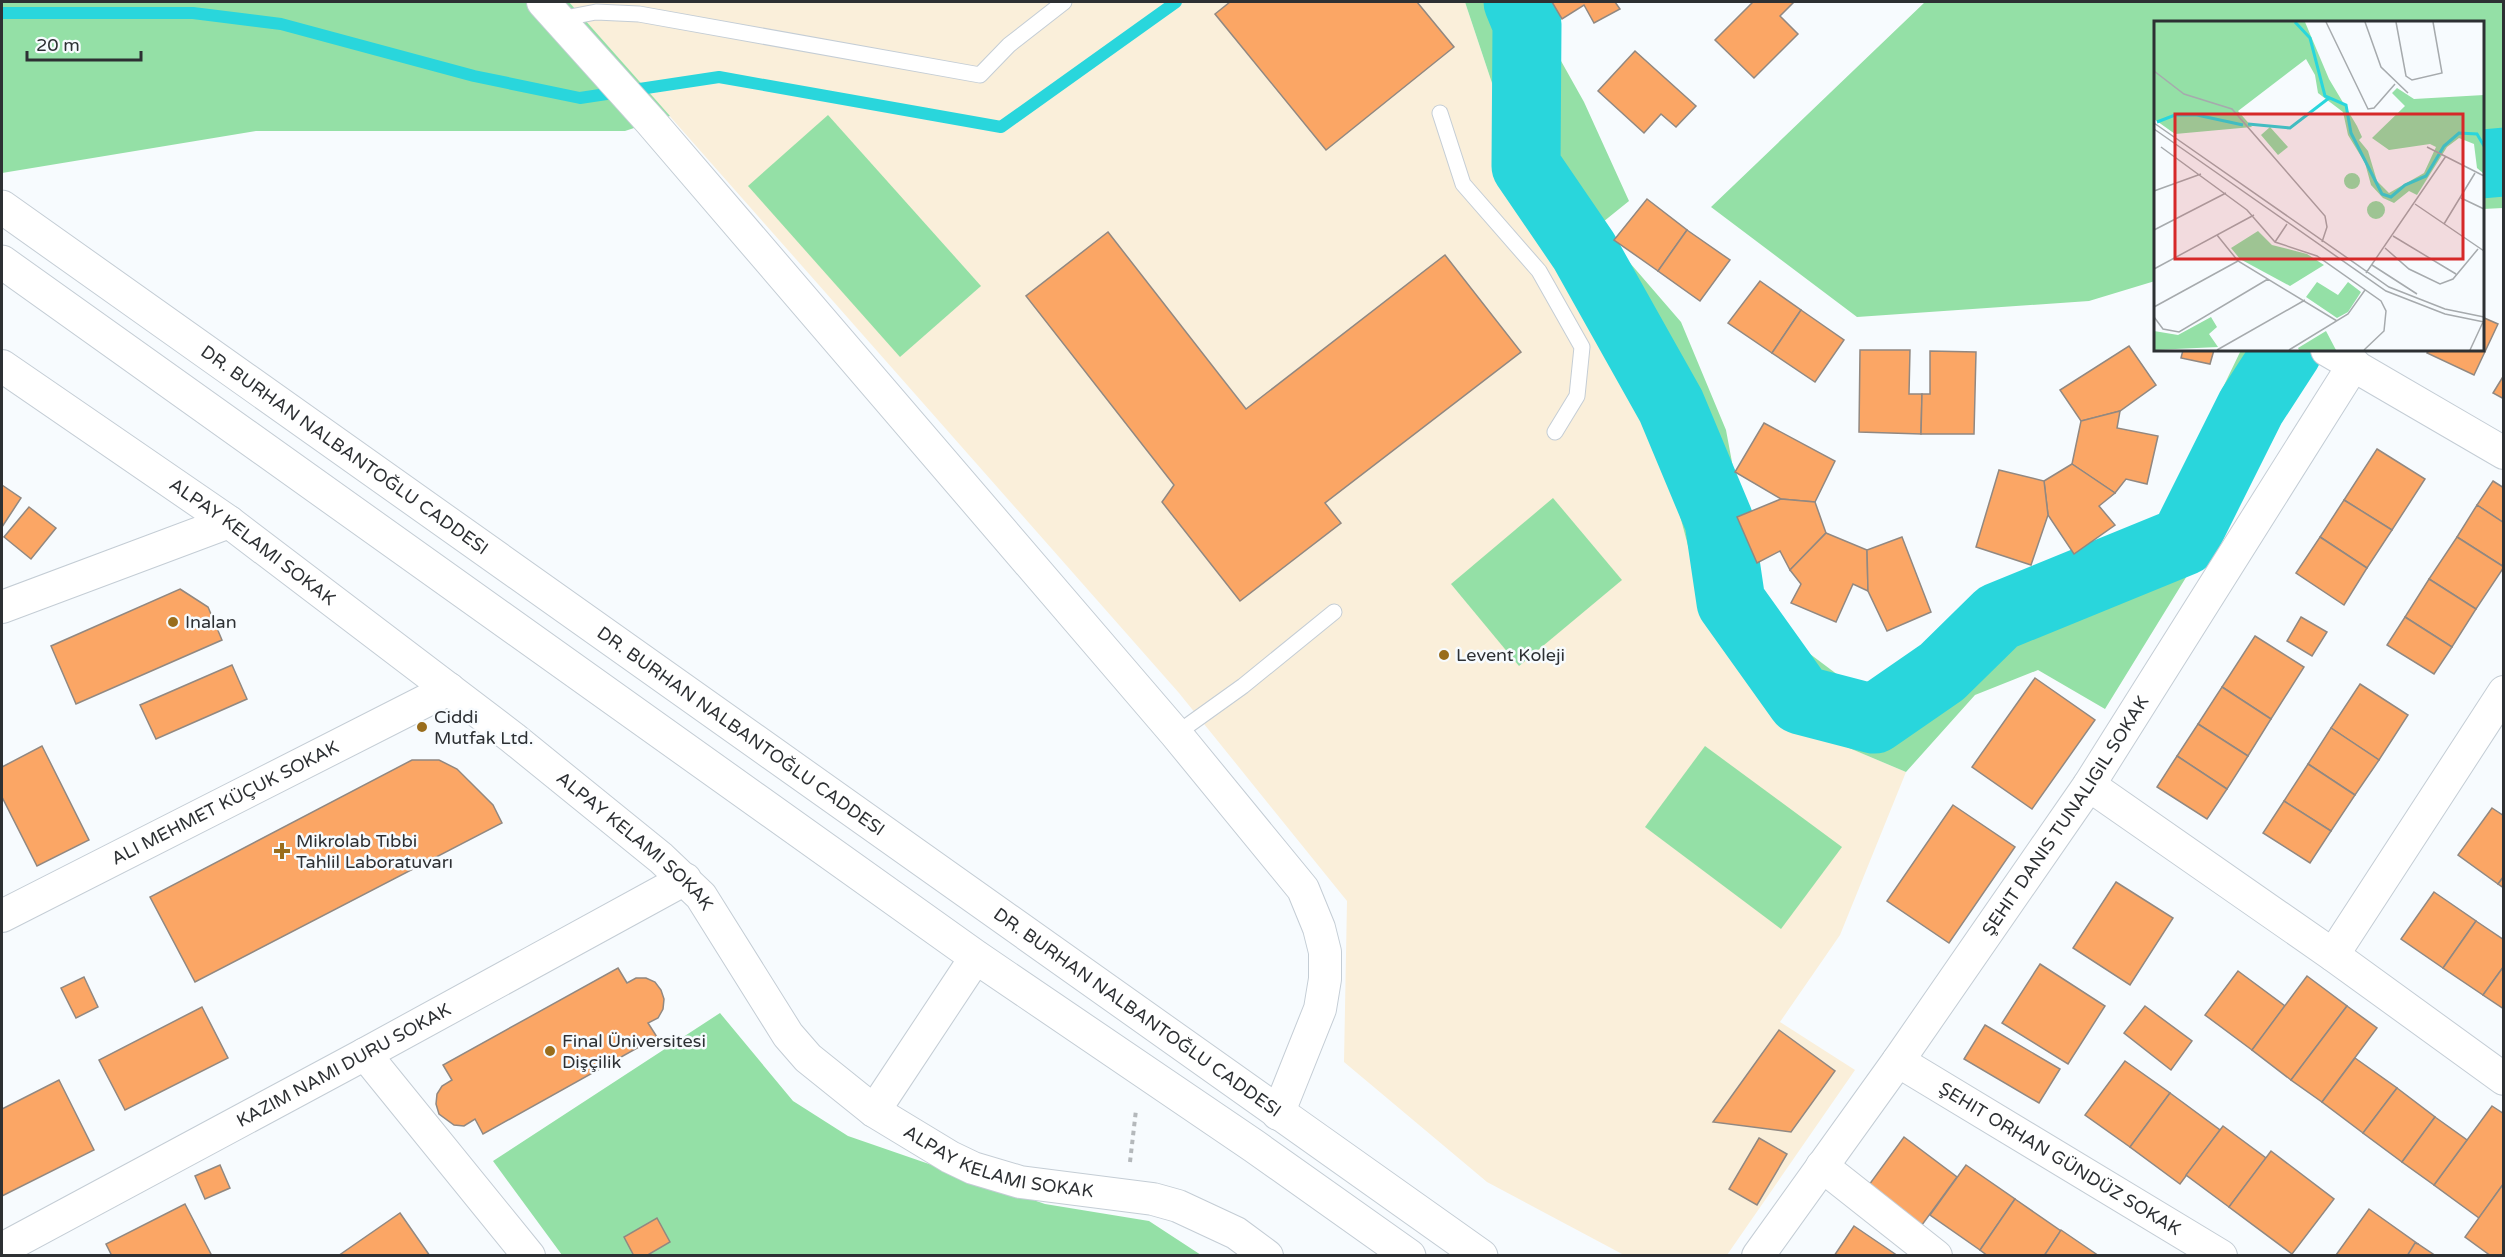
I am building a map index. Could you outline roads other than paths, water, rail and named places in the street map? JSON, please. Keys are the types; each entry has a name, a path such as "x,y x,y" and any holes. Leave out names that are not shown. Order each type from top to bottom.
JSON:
{"main road":[{"name":"DR. BURHAN NALBANTOĞLU CADDESI","path":"2,207 1481,1256"},
{"path":"2,262 976,957 1153,1077 1409,1256"}],"street":[{"path":"552,10 651,122 1176,734 1304,889 1319,928 1325,952 1325,980 1320,1009 1278,1114"},
{"path":"1758,1256 1898,1061 2089,785 2338,355 2504,453"},
{"name":"ALPAY KELAMI SOKAK","path":"2,366 229,522 513,738 685,879 715,916 788,1035 807,1058 874,1111 950,1157 998,1176 1020,1182 1153,1199 1208,1218 1236,1233 1267,1256"},
{"path":"2,606 229,522"},
{"name":"ALI MEHMET KÜÇUK SOKAK","path":"2,916 449,689"},
{"path":"2333,955 2493,732 2504,692"},
{"path":"2089,785 2333,955 2504,1079"},
{"path":"2,1249 685,879"},
{"path":"874,1111 976,957"},
{"path":"365,1054 529,1256"},
{"name":"ŞEHIT ORHAN GÜNDÜZ SOKAK","path":"1898,1061 2221,1256"},
{"path":"1822,1166 1936,1256"}],"lane":[{"path":"552,10 639,14 980,75 1009,45 1064,2"},
{"path":"1440,113 1462,184 1539,271 1582,347 1577,396 1555,432"},
{"path":"1176,734 1243,686 1334,612"}],"waterway":[{"path":"2,13 193,13 281,24 474,76 580,98 719,77 1001,127 1176,2"},
{"path":"1518,2 1527,24 1526,166 1584,251 1671,406 1719,521 1731,602 1801,700 1874,719 1942,672 1998,617 2184,541 2251,407 2287,351"},
{"path":"2484,164 2504,162"}],"place":[{"name":"Inalan","path":"173,622"},
{"name":"Levent Koleji","path":"1444,655"},
{"name":"Ciddi Mutfak Ltd.","path":"422,727"},
{"name":"Mikrolab Tıbbi Tahlil Laboratuvarı","path":"282,851"},
{"name":"Final Üniversitesi Dişçilik","path":"550,1051"}]}
